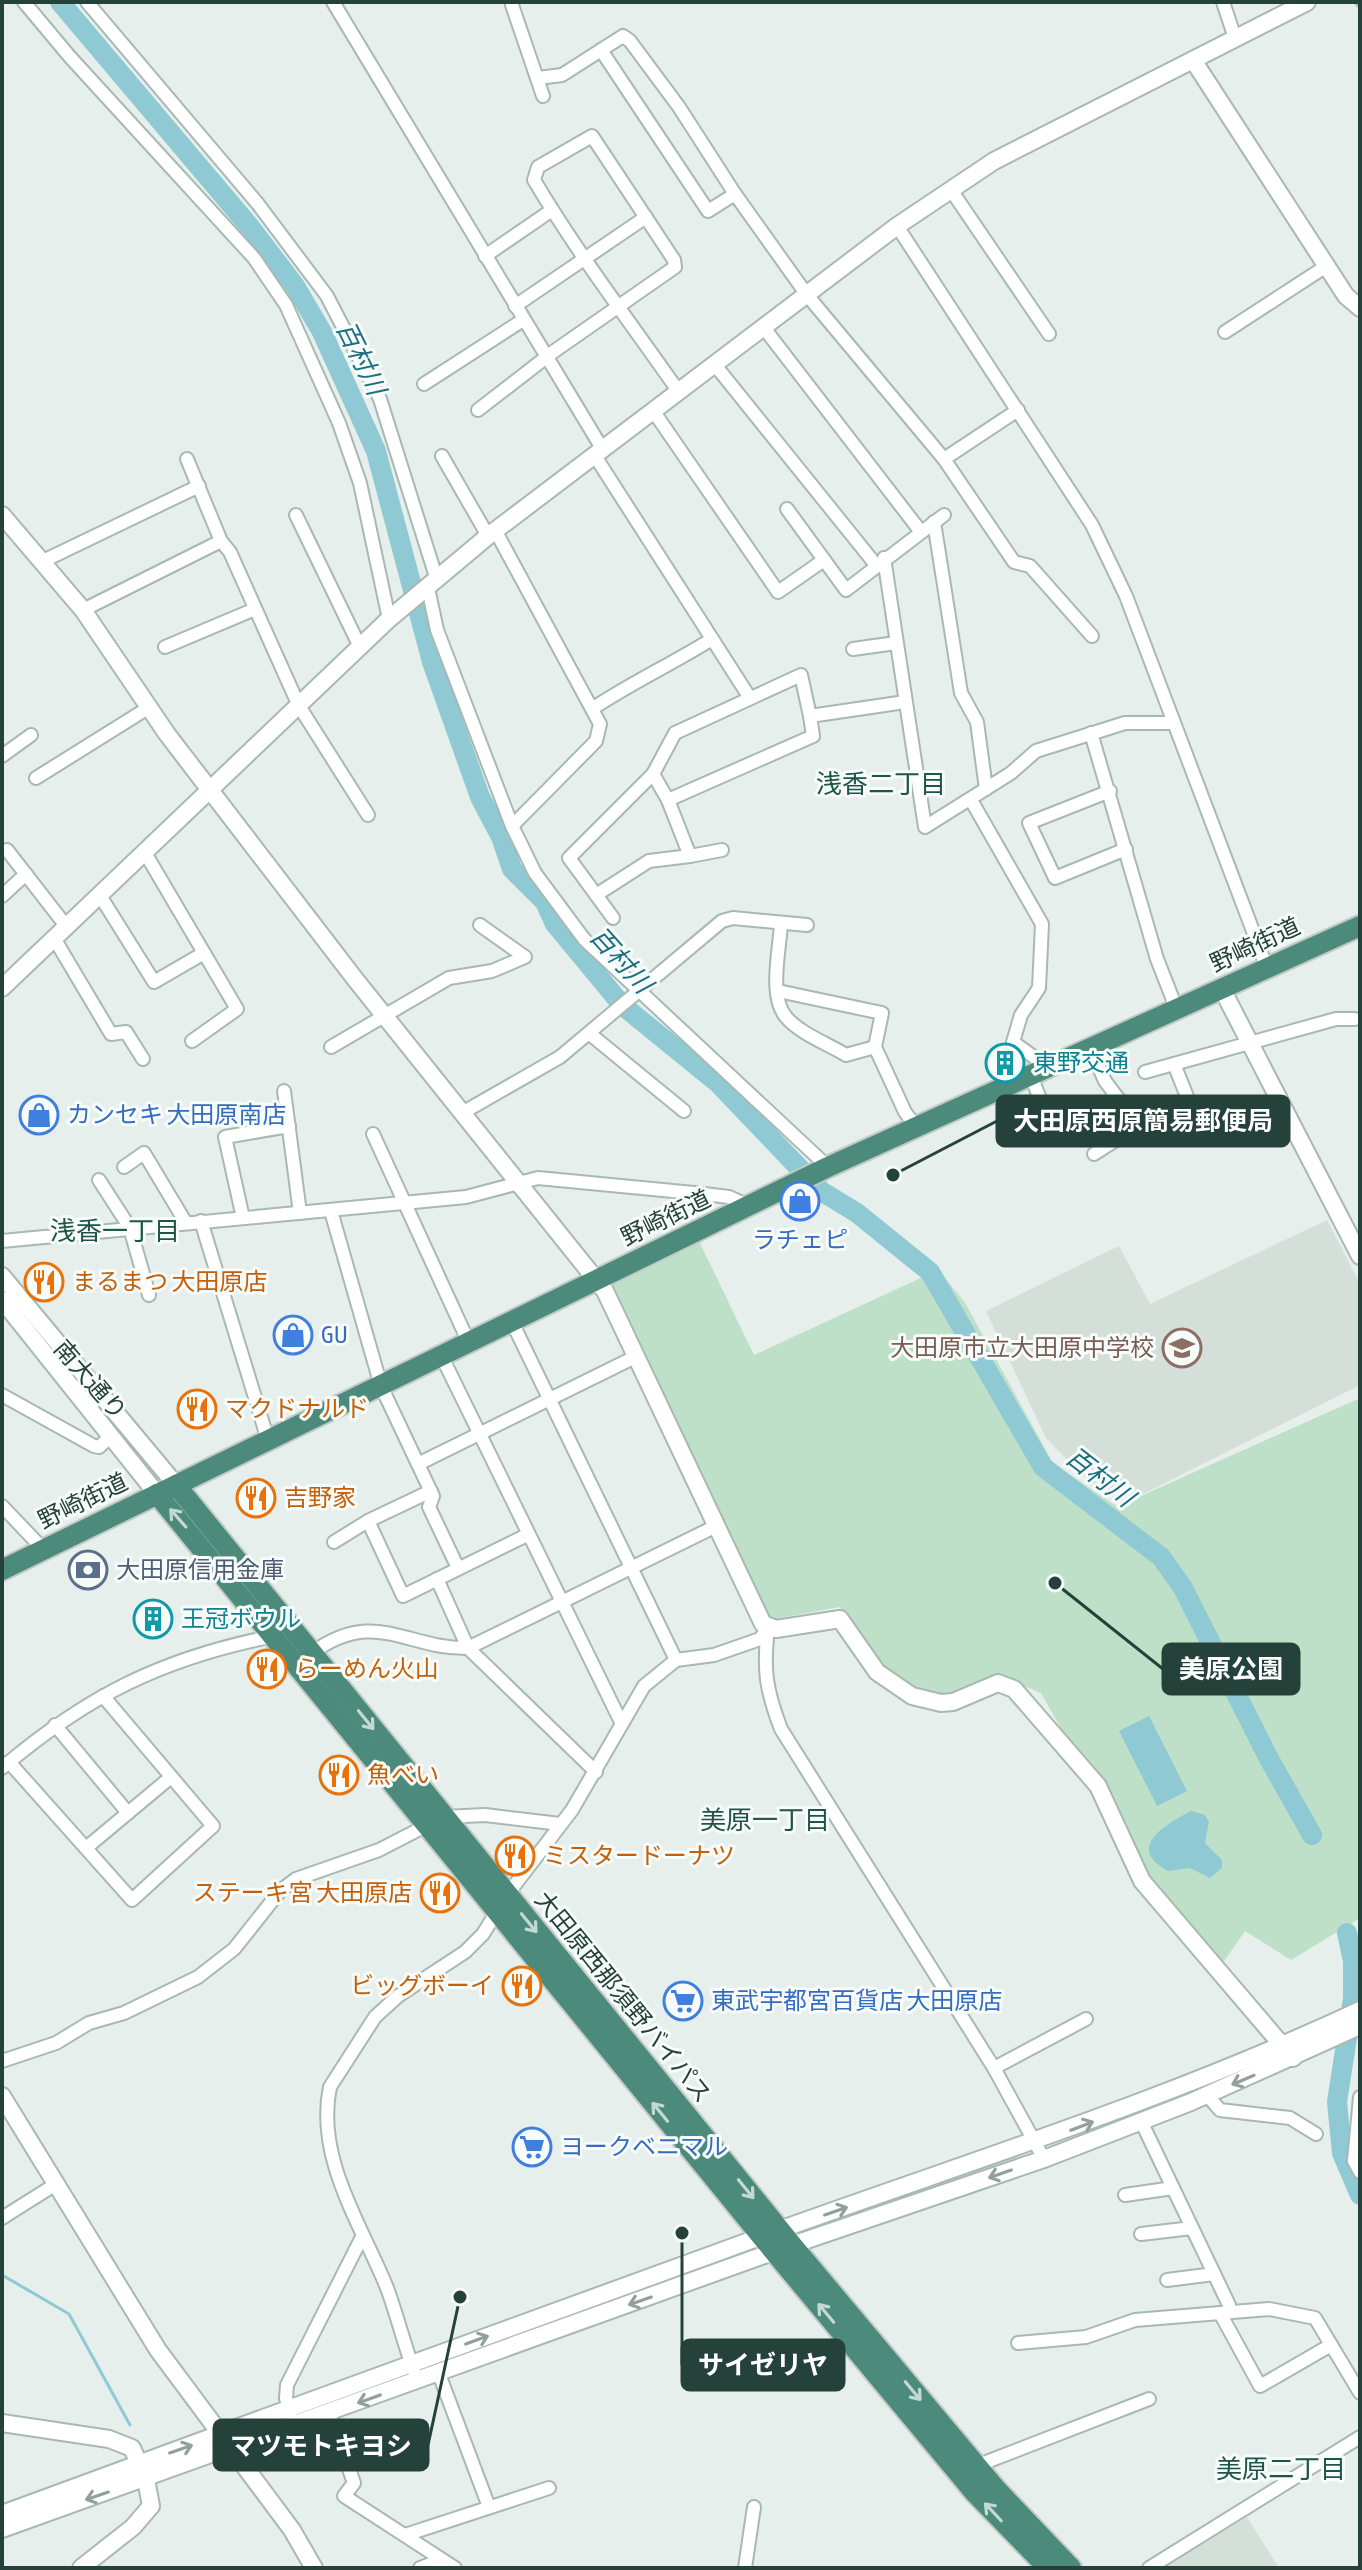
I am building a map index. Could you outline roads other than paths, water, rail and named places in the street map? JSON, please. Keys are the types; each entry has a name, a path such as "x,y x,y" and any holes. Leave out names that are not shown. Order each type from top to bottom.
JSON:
{"highway":[{"name":"野崎街道","path":"2,1570 823,1170 1360,926"},
{"name":"大田原西那須野バイパス","path":"176,1485 312,1653 436,1822 777,2241 975,2493 1048,2568"},
{"name":"大田原西那須野バイパス","path":"157,1494 274,1636 436,1822"},
{"name":"大田原西那須野バイパス","path":"777,2241 976,2466 1071,2568"}],"street":[{"path":"24,2 70,57 254,258 286,305 339,423 360,483 394,615"},
{"path":"87,2 258,204 327,296 380,399 429,587 437,630 512,826 535,873 584,939 823,1170"},
{"path":"333,2 599,453 750,698"},
{"path":"1223,2 1235,38"},
{"path":"2,988 394,615 492,533 897,226 994,161 1307,2"},
{"path":"512,5 543,96"},
{"path":"538,78 562,75 623,36 630,41 679,107 735,194 807,295 944,459 1014,562 1030,566 1092,636"},
{"path":"601,50 708,211 735,194"},
{"path":"1193,60 1346,296 1360,308"},
{"path":"478,410 546,359 620,308 675,267 674,260 592,136 534,172 534,180 552,210 620,308 679,392"},
{"path":"951,190 1049,334"},
{"path":"485,256 552,210"},
{"path":"515,306 587,260 646,217"},
{"path":"897,226 1092,525 1111,560 1267,968"},
{"path":"1225,332 1328,265"},
{"path":"424,384 523,320"},
{"path":"764,328 921,532"},
{"path":"715,365 880,562 925,827 971,800 1036,751 1125,723 1172,723"},
{"path":"944,459 1018,410"},
{"path":"654,412 778,592 824,560"},
{"path":"442,456 492,533 600,724 596,741 512,826"},
{"path":"187,459 221,541 230,552 299,706 368,815"},
{"path":"41,562 199,486"},
{"path":"787,509 846,590 939,519 961,693 977,722 986,789"},
{"path":"2,515 83,610 148,708 210,791 385,1017 605,1291 768,1628 764,1665 766,1691 781,1729 994,2068 1044,2159"},
{"path":"296,515 360,647"},
{"path":"83,610 221,541"},
{"path":"165,647 255,609"},
{"path":"592,709 635,680 666,667 712,639"},
{"path":"853,649 896,643"},
{"path":"613,918 569,858 653,774 675,733 801,675 813,736 668,800"},
{"path":"810,716 905,702"},
{"path":"36,778 148,708"},
{"path":"1091,733 1157,959 1177,1010"},
{"path":"2,756 31,735"},
{"path":"653,774 668,800 690,856"},
{"path":"1110,791 1029,823 1055,878 1126,849"},
{"path":"971,800 1042,924 1039,988 1021,1015 1013,1042 1040,1072 1055,1137"},
{"path":"7,850 66,926"},
{"path":"596,895 649,861 722,850"},
{"path":"144,851 237,1009 192,1041"},
{"path":"2,896 26,874"},
{"path":"99,894 154,982 204,953"},
{"path":"462,1113 560,1057 722,921 807,925"},
{"path":"781,923 778,991 779,1006 787,1020 846,1055 875,1047"},
{"path":"331,1047 449,978 492,971 525,957 480,925"},
{"path":"54,938 111,1034 126,1032 143,1059"},
{"path":"1222,989 1360,1256"},
{"path":"778,991 882,1013 875,1047 905,1112 917,1128"},
{"path":"1145,1072 1336,1019 1355,1019"},
{"path":"590,1034 684,1111"},
{"path":"1091,1049 1105,1081 1136,1127 1147,1137"},
{"path":"1174,1064 1192,1109"},
{"path":"284,1091 300,1213"},
{"path":"243,1218 225,1137 289,1126"},
{"path":"1094,1154 1136,1127"},
{"path":"373,1134 469,1343"},
{"path":"124,1167 144,1153 186,1223"},
{"path":"2,1241 466,1197 516,1181 556,1179 729,1197 749,1206"},
{"path":"99,1180 130,1228 149,1295"},
{"path":"331,1211 381,1386 431,1491 429,1507 458,1568"},
{"path":"201,1221 268,1440"},
{"name":"南大通り","path":"2,1276 176,1485"},
{"name":"南大通り","path":"2,1300 157,1494"},
{"path":"512,1322 676,1660"},
{"path":"442,1357 621,1722"},
{"path":"418,1464 635,1357"},
{"path":"2,1395 94,1446 99,1447 112,1435"},
{"path":"334,1542 368,1521 431,1491"},
{"path":"2,1506 44,1550"},
{"path":"368,1521 403,1596 527,1535"},
{"path":"312,1653 322,1646 378,1629 438,1649 468,1648 716,1526"},
{"path":"437,1579 468,1648 596,1772"},
{"path":"418,2382 387,2289 362,2237 340,2178 330,2135 330,2087 375,2017 398,1996 474,1945 596,1772 621,1722 644,1686 676,1660 714,1655 760,1639 768,1628 840,1619 877,1672 912,1696 927,1701 953,1702 998,1683 1014,1689 1098,1786 1142,1881 1288,2052"},
{"path":"103,1696 213,1826 132,1900 5,1765 55,1725 103,1696 165,1664 274,1636"},
{"path":"55,1725 128,1813"},
{"path":"86,1848 171,1777"},
{"path":"2,2061 56,2043 89,2023 124,2013 198,1977 234,1949 280,1891 296,1879 379,1850 436,1822 485,1815 560,1824"},
{"path":"2,2514 143,2471 232,2449 411,2363 777,2241 1044,2159 1207,2095 1339,2028 1360,2010"},
{"path":"994,2068 1086,2019"},
{"path":"1339,2028 1360,2026"},
{"path":"2,2529 143,2471 220,2435 291,2418 329,2413 418,2382 777,2241 1288,2052"},
{"path":"1207,2095 1220,2110 1290,2118 1316,2134"},
{"path":"2,2096 158,2350 292,2530 314,2568"},
{"path":"1360,2097 1354,2161 1360,2172"},
{"path":"1141,2121 1214,2274 1225,2309 1260,2386 1331,2345"},
{"path":"2,2218 56,2184"},
{"path":"1125,2195 1173,2188"},
{"path":"1141,2234 1192,2228"},
{"path":"291,2418 287,2385 362,2237"},
{"path":"1167,2280 1214,2274"},
{"path":"1018,2343 1086,2337 1135,2320 1225,2309 1269,2309 1315,2318 1360,2393"},
{"path":"439,2374 489,2507"},
{"path":"976,2466 1149,2399"},
{"path":"329,2413 354,2483 344,2496 455,2568"},
{"path":"2,2423 109,2439 132,2448 143,2471 151,2506 133,2527 81,2568"},
{"path":"1149,2568 1360,2437"},
{"path":"405,2535 549,2488"},
{"path":"745,2568 754,2507"},
{"path":"420,2568 442,2560"}],"water":[{"path":"1149,1716 1187,1791 1157,1806 1119,1731"},
{"path":"1191,1811 1205,1815 1209,1822 1205,1843 1222,1860 1222,1868 1210,1878 1190,1868 1168,1871 1155,1862 1150,1853 1154,1836"}],"waterway":[{"name":"百村川","path":"60,2 250,227 295,286 322,332 376,451 432,662 480,797 501,837 512,869 545,902 555,924 622,1005 719,1084 821,1191 857,1213 930,1272 1043,1467 1161,1557 1183,1588 1269,1759 1312,1835"},
{"path":"1354,2 1360,8"},
{"name":"百村川","path":"1347,1933 1353,1961 1353,1999 1337,2102 1342,2153 1360,2195"},
{"path":"2,2275 69,2314 130,2425"}],"place":[{"name":"東野交通","path":"1005,1063"},
{"name":"カンセキ 大田原南店","path":"39,1115"},
{"name":"大田原西原簡易郵便局","path":"893,1175"},
{"name":"ラチェピ","path":"800,1201"},
{"name":"まるまつ 大田原店","path":"44,1282"},
{"name":"GU","path":"293,1335"},
{"name":"大田原市立大田原中学校","path":"1182,1348"},
{"name":"マクドナルド","path":"197,1409"},
{"name":"吉野家","path":"256,1498"},
{"name":"大田原信用金庫","path":"88,1570"},
{"name":"美原公園","path":"1055,1583"},
{"name":"王冠ボウル","path":"153,1619"},
{"name":"らーめん火山","path":"267,1669"},
{"name":"魚べい","path":"339,1775"},
{"name":"ミスタードーナツ","path":"515,1856"},
{"name":"ステーキ宮 大田原店","path":"440,1893"},
{"name":"ビッグボーイ","path":"522,1986"},
{"name":"東武宇都宮百貨店 大田原店","path":"683,2001"},
{"name":"ヨークベニマル","path":"532,2147"},
{"name":"サイゼリヤ","path":"682,2233"},
{"name":"マツモトキヨシ","path":"460,2297"}],"district":[{"name":"浅香二丁目","path":"881,784"},
{"name":"浅香一丁目","path":"115,1231"},
{"name":"美原一丁目","path":"765,1820"},
{"name":"美原二丁目","path":"1281,2469"}]}
